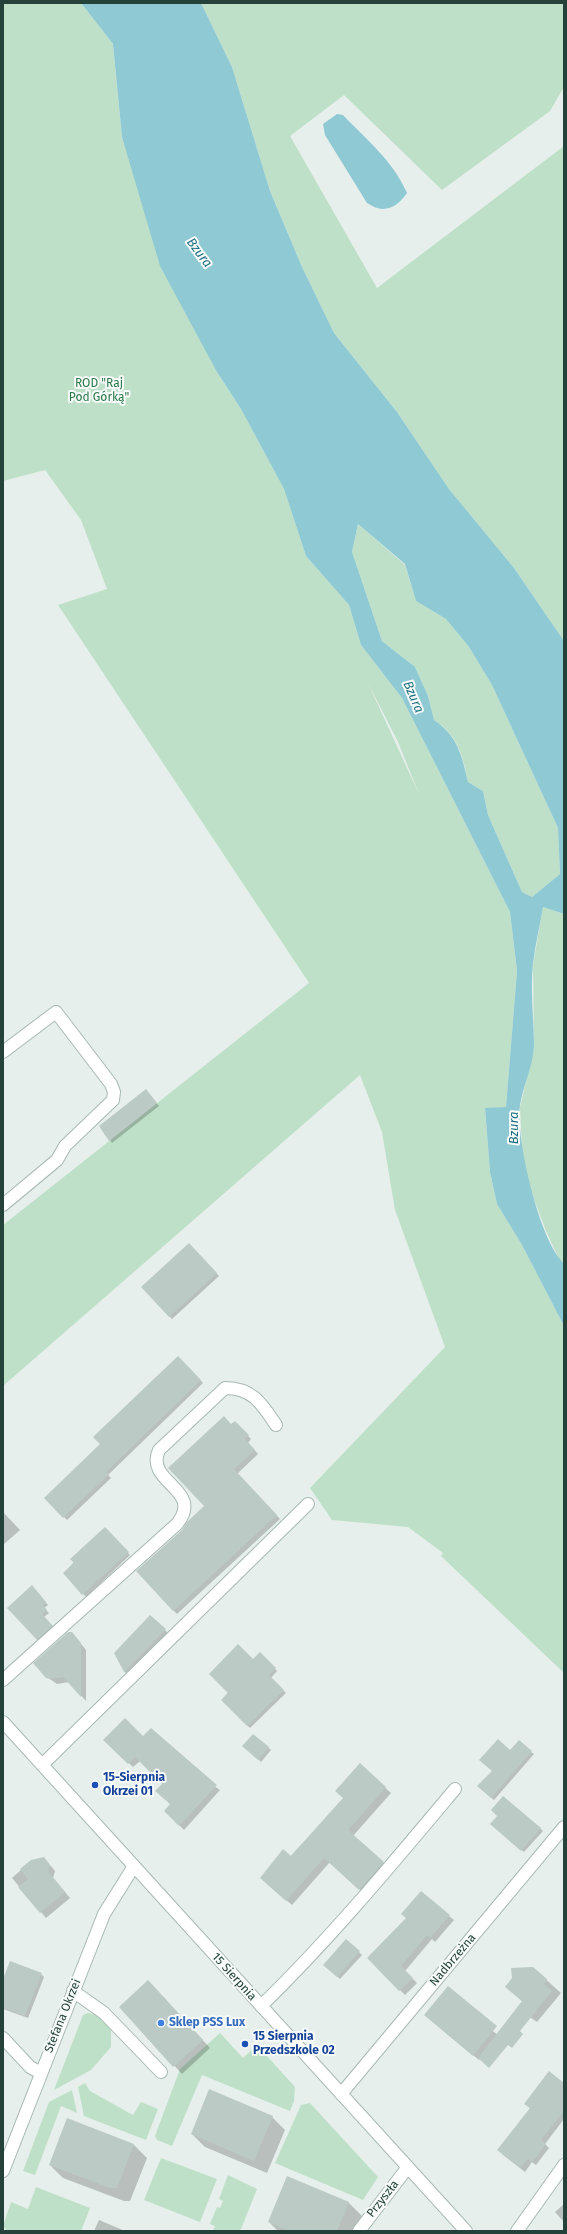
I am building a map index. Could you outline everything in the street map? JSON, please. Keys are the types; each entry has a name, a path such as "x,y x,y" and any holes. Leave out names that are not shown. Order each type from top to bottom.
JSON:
{"street":[{"path":"3,1052 56,1012 111,1084 114,1092 113,1100 65,1146 57,1160 3,1206"},
{"path":"3,1680 177,1524 184,1516 186,1508 182,1498 156,1466 156,1458 159,1450 226,1388 239,1388 253,1396 263,1405 276,1425"},
{"path":"42,1765 308,1504"},
{"name":"15 Sierpnia","path":"3,1722 466,2231"},
{"path":"261,2006 282,1986 396,1860 455,1789"},
{"name":"Nadbrzeżna","path":"341,2094 564,1827"},
{"name":"Stefana Okrzei","path":"3,2171 104,1914 134,1866"},
{"path":"73,1991 104,2013 161,2072"},
{"path":"3,2038 30,2067 41,2073"},
{"path":"517,2231 564,2165"},
{"name":"Przyszła","path":"359,2231 408,2168"}],"green space":[{"name":"ROD \"Raj Pod Górką\"","path":"3,3 81,3 113,44 122,137 217,372 241,409 284,489 306,556 349,605 361,645 402,698 510,912 517,971 506,1108 485,1109 490,1172 497,1204 522,1245 564,1326 564,1673 441,1556 443,1553 408,1527 332,1520 310,1488 445,1347 395,1210 382,1132 360,1075 3,1386 3,1225 309,983 58,605 107,589 81,520 45,470 3,481","holes":["368,683 398,742 419,794"]},
{"path":"201,3 564,3 564,87 550,111 442,190 344,95 290,136 377,288 564,146 564,641 514,568 449,489 397,412 334,333 302,267 270,191 232,67"},
{"path":"358,524 405,565 416,601 446,619 469,647 492,685 558,828 560,874 532,897 522,892 488,815 483,791 468,782 464,763 454,739 449,732 434,720 428,696 415,667 382,641 352,552"},
{"path":"543,907 564,914 564,1263 559,1259 546,1231 529,1186 522,1149 520,1107 534,1048 533,965"},
{"path":"88,2013 98,2015 111,2029 111,2047 91,2070 54,2090 83,2015"},
{"path":"220,2033 243,2058 257,2045 295,2087 294,2101 290,2111 202,2075 172,2146 157,2140 155,2136 180,2069"},
{"path":"85,2083 90,2091 133,2115 141,2102 158,2109 146,2140 84,2116 78,2087"},
{"path":"72,2090 77,2113 61,2106 35,2175 23,2171 49,2102"},
{"path":"310,2103 378,2177 363,2200 275,2163 301,2105"},
{"path":"161,2158 217,2179 200,2222 144,2200"},
{"path":"228,2175 257,2189 241,2229 237,2231 213,2231 215,2226 210,2224 217,2207 220,2208 223,2201 219,2199"},
{"path":"36,2187 90,2208 81,2231 7,2231 3,2226 11,2202 28,2209"}],"water":[{"name":"Bzura","path":"81,3 201,3 232,67 270,191 302,267 334,333 397,412 449,489 514,568 564,641 564,914 543,907 532,974 534,1046 530,1068 521,1098 519,1120 525,1164 538,1213 555,1252 564,1263 564,1326 522,1245 497,1204 490,1172 485,1108 506,1107 517,971 510,912 402,698 361,645 349,605 306,556 284,489 241,409 217,372 160,266 122,137 113,44","holes":["358,524 405,564 416,601 446,619 469,647 492,685 558,828 560,874 532,897 522,892 488,815 483,791 468,782 458,747 449,733 434,720 428,696 415,667 382,641 352,552"]},
{"path":"337,114 343,115 370,142 387,161 401,181 407,193 394,206 384,209 367,203 325,135 323,124"}],"building":[{"path":"146,1089 157,1103 109,1141 99,1126"},
{"path":"189,1243 217,1273 169,1317 141,1287"},
{"path":"178,1356 201,1380 106,1472 109,1474 63,1518 44,1498 100,1444 93,1437"},
{"path":"224,1416 231,1424 235,1421 249,1435 245,1439 255,1450 234,1469 277,1515 173,1611 136,1571 182,1530 187,1522 204,1506 168,1468"},
{"path":"105,1527 129,1552 82,1595 63,1573 74,1563 70,1559"},
{"path":"32,1585 46,1602 43,1605 47,1610 42,1614 53,1626 37,1640 7,1608"},
{"path":"150,1615 166,1629 124,1672 114,1653"},
{"path":"68,1632 72,1632 81,1643 81,1697 63,1677 50,1679 46,1678 33,1663"},
{"path":"238,1644 253,1659 260,1652 276,1668 269,1675 284,1690 247,1726 221,1700 228,1693 209,1674"},
{"path":"125,1718 143,1736 151,1728 217,1785 179,1826 164,1811 170,1804 155,1791 162,1784 135,1757 128,1764 103,1740"},
{"path":"253,1734 269,1747 258,1760 242,1746"},
{"path":"498,1739 510,1750 519,1740 532,1751 491,1798 477,1786 492,1771 479,1760"},
{"path":"360,1763 386,1787 348,1830 384,1862 359,1890 324,1858 286,1901 260,1878 283,1849 291,1856 343,1798 335,1791"},
{"path":"503,1796 541,1828 521,1851 490,1824 497,1816 491,1810"},
{"path":"44,1857 50,1865 48,1871 65,1892 40,1913 18,1887 28,1879 20,1869 31,1860"},
{"path":"421,1891 450,1915 430,1938 427,1935 401,1966 413,1978 399,1991 367,1958 406,1918 401,1914"},
{"path":"346,1939 360,1951 337,1977 323,1965"},
{"path":"10,1961 42,1973 25,2016 3,2008 3,1979"},
{"path":"533,1967 547,1979 544,1984 552,1991 520,2031 523,2034 512,2048 508,2045 489,2068 478,2058 522,2001 505,1987 512,1978 511,1968"},
{"name":"Sklep PSS Lux","path":"148,1980 203,2040 173,2067 119,2007"},
{"path":"448,1986 497,2026 473,2056 424,2015"},
{"path":"549,2071 564,2083 564,2111 541,2140 546,2144 532,2162 528,2159 520,2168 497,2150 530,2108 524,2104"},
{"path":"209,2089 273,2116 254,2161 191,2134"},
{"path":"67,2118 134,2144 117,2188 110,2188 49,2165"},
{"path":"287,2176 349,2202 337,2231 289,2231 268,2222"}],"place":[{"name":"15-Sierpnia Okrzei 01","path":"95,1785"},
{"name":"Sklep PSS Lux","path":"161,2023"},
{"name":"15 Sierpnia Przedszkole 02","path":"245,2044"}]}
